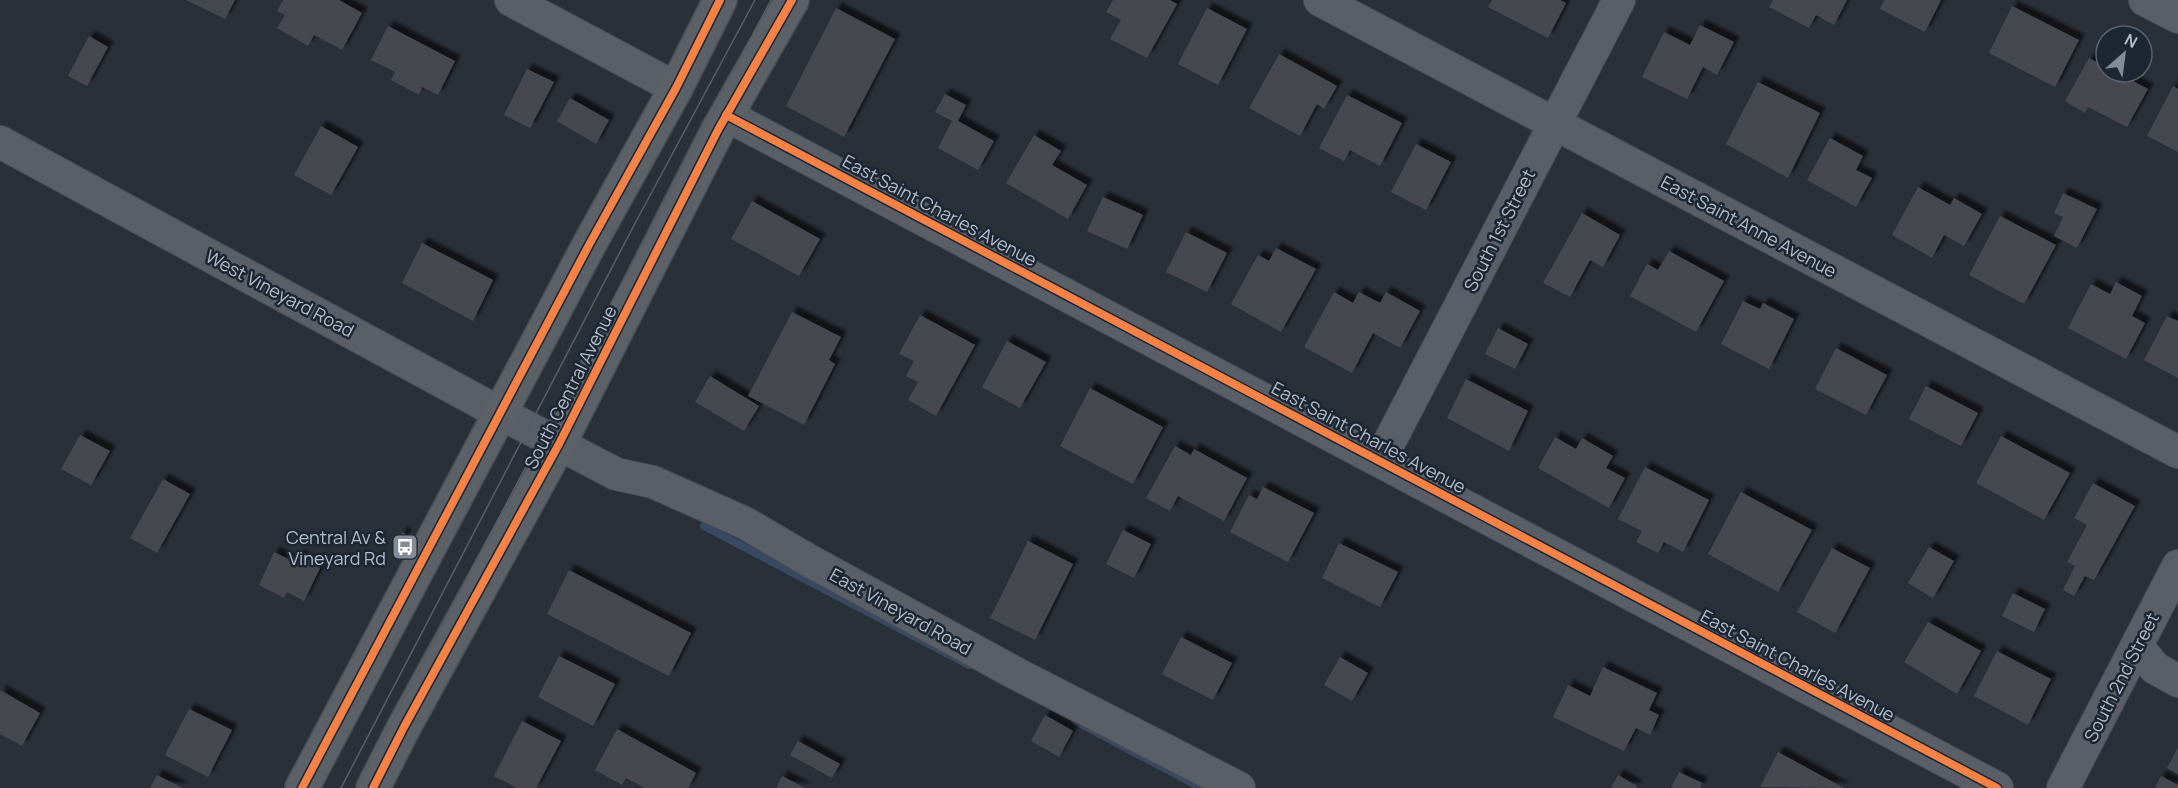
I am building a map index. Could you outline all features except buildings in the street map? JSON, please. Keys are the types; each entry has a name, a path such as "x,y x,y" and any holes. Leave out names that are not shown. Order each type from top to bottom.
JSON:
{"main road":[{"path":"302,788 590,243 676,88 720,0"},
{"name":"South Central Avenue","path":"373,788 559,444 726,115 792,0"}],"street":[{"path":"511,0 676,88"},
{"name":"East Saint Anne Avenue","path":"1320,0 2178,452"},
{"name":"South 1st Street","path":"1380,460 1619,0"},
{"path":"2145,0 2178,17"},
{"name":"East Saint Charles Avenue","path":"726,115 1996,788"},
{"name":"West Vineyard Road","path":"0,142 559,444"},
{"name":"East Vineyard Road","path":"559,444 616,474 653,482 746,524 1017,674 1239,788"},
{"name":"South 2nd Street","path":"2063,788 2178,566"},
{"path":"2137,646 2155,668 2178,681"}],"waterway":[{"path":"704,526 969,665"},
{"path":"1075,721 1202,788"}],"tram line":[{"path":"341,788 632,229 755,0"},
{"path":"357,788 771,0"}],"cycle path":[{"path":"302,788 590,243 676,88 720,0"},
{"path":"373,788 559,444 718,130 792,0"},
{"path":"726,115 1997,788"}],"place":[{"name":"Central Av & Vineyard Rd","path":"405,547"}]}
